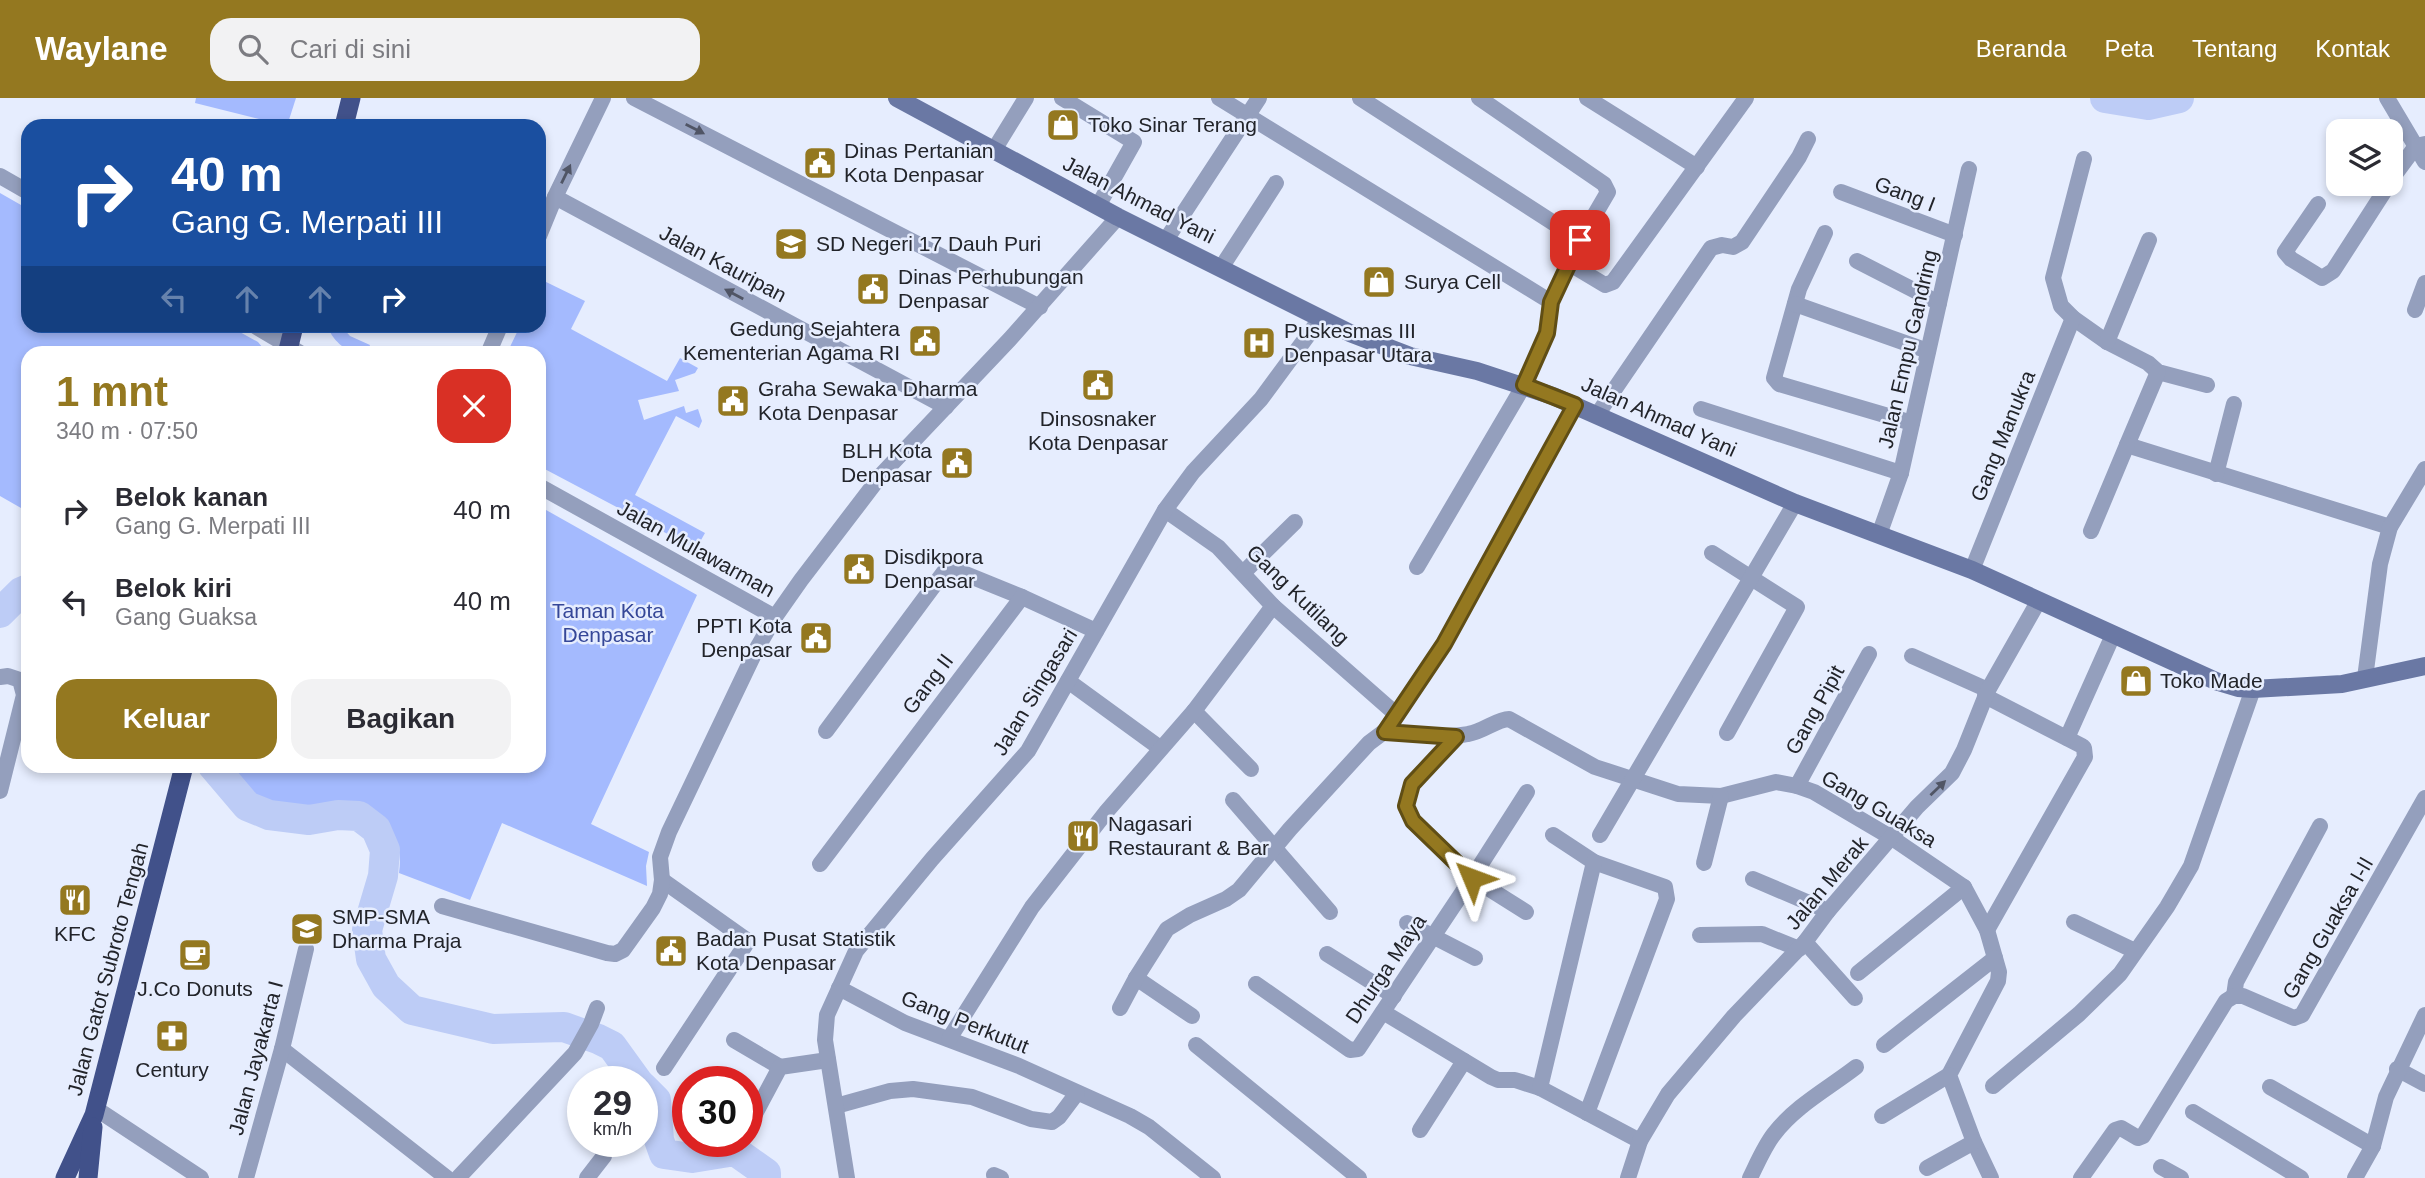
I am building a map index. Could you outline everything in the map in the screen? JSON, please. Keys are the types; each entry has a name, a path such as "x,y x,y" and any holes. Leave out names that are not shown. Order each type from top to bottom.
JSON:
{"highway":[{"path":"346,119 351,98"},
{"name":"Jalan Gatot Subroto Tengah","path":"65,1178 94,1112 182,773"},
{"path":"88,1178 94,1112"}],"main road":[{"name":"Jalan Ahmad Yani","path":"897,98 1118,217 1320,319 1410,356 1524,385 1575,405 1795,503 1972,570 2218,682 2253,689 2342,684 2425,666"}],"street":[{"path":"546,219 603,98"},
{"path":"634,98 1040,307"},
{"path":"994,150 1026,98"},
{"path":"1062,98 1134,142 1098,206"},
{"path":"1219,98 1551,302"},
{"path":"1166,240 1259,98"},
{"path":"1360,98 1580,240"},
{"path":"1417,567 1524,385 1547,333 1551,302 1580,240 1608,195 1604,184 1479,98"},
{"path":"1587,98 1697,167"},
{"path":"1570,264 1605,285 1613,282 1746,98"},
{"path":"2387,98 2421,145 2425,162"},
{"path":"1597,415 1711,248 1721,245 1733,247 1742,242 1799,157 1808,139"},
{"path":"2403,166 2421,145"},
{"path":"2084,159 2053,278 2061,306 2107,342 2148,363 2158,372 2207,385"},
{"name":"Jalan Empu Gandring","path":"1879,535 1901,473 1969,169"},
{"path":"0,176 21,188"},
{"path":"1221,268 1276,183"},
{"name":"Gang I","path":"1841,192 1955,235"},
{"path":"2318,204 2286,252 2291,259 2322,278 2333,271 2381,196"},
{"name":"Jalan Kauripan","path":"555,197 946,407"},
{"name":"Jalan Mulawarman","path":"546,490 775,617 882,474 1040,307 1118,217"},
{"path":"1825,233 1804,277 1795,304 1774,371 1776,381 1912,423"},
{"path":"2107,342 2149,240"},
{"path":"1857,261 1939,303"},
{"path":"2415,310 2425,283"},
{"path":"1795,304 1928,351"},
{"name":"Gang Manukra","path":"1972,570 2073,318"},
{"name":"Jalan Singasari","path":"847,1178 825,1040 827,1015 856,951 932,859 1028,751 1165,510 1193,472 1261,399 1320,319"},
{"path":"266,333 285,346"},
{"path":"2091,531 2158,372"},
{"path":"2216,474 2234,404"},
{"path":"1120,1008 1167,929 1226,899 1238,890 1369,743 1385,732 1444,644 1575,405"},
{"path":"1701,409 1901,473"},
{"path":"2127,445 2390,527"},
{"path":"2365,678 2380,564 2390,527 2418,491 2425,469"},
{"path":"1600,835 1795,503"},
{"name":"Gang Kutilang","path":"1165,510 1219,547 1273,606 1397,715"},
{"path":"1243,573 1295,522"},
{"path":"1712,553 1797,607 1727,733"},
{"path":"826,730 944,572 953,569 1096,631"},
{"name":"Gang II","path":"820,864 1022,597"},
{"name":"Jalan Merak","path":"1628,1178 1640,1141 1668,1094 1710,1044 1802,946 1828,911 1917,807 1952,773 1986,693 2038,602"},
{"path":"949,1039 1031,907 1107,811 1194,711 1273,606"},
{"path":"442,906 615,954 627,945 653,908 662,880 660,857 666,839 756,650 775,617"},
{"path":"2067,738 2113,635"},
{"name":"Gang Pipit","path":"1797,786 1869,654"},
{"path":"1912,656 1986,693 2084,748 2085,757 1987,930"},
{"path":"6,677 20,680 21,684"},
{"path":"1068,681 1160,748"},
{"path":"1993,1086 2079,1014 2120,974 2192,866 2253,689"},
{"path":"0,791 21,707"},
{"path":"1194,711 1251,769"},
{"name":"Gang Guaksa","path":"1385,732 1456,737 1490,727 1502,719 1514,720 1595,767 1633,781 1678,794 1721,796 1776,782 1797,786 1814,792 1892,838 1964,887 1987,930 2000,972 1998,981 1949,1075"},
{"path":"1456,737 1412,784 1406,806 1413,821 1472,878 1526,912"},
{"name":"Dhurga Maya","path":"1256,984 1353,1051 1359,1049 1527,792"},
{"path":"1704,863 1721,796"},
{"name":"Gang Guaksa I-II","path":"2234,996 2243,996 2294,1018 2302,1015 2425,798"},
{"path":"1233,800 1330,912"},
{"path":"2081,1178 2115,1130 2121,1129 2136,1138 2143,1136 2226,1001 2234,996 2236,982 2320,826"},
{"path":"1553,835 1594,862 1665,887 1667,894 1587,1113"},
{"path":"1540,1088 1594,862"},
{"path":"1753,878 1828,911"},
{"path":"662,880 748,941 664,1068"},
{"path":"1858,972 1964,887"},
{"path":"2074,922 2135,951"},
{"path":"1407,923 1475,958"},
{"path":"1700,934 1762,934 1802,946 1855,998"},
{"name":"Jalan Jayakarta I","path":"246,1178 282,1049 306,949"},
{"path":"1327,954 1394,996"},
{"path":"1884,1045 1995,958"},
{"path":"1136,978 1192,1016"},
{"name":"Gang Perkutut","path":"839,988 905,1023 1019,1066 1149,1127 1213,1178"},
{"path":"1382,1012 1496,1080 1513,1079 1540,1088 1640,1141"},
{"path":"2355,1178 2373,1146 2386,1097 2425,1015"},
{"path":"458,1178 579,1048 594,1016"},
{"path":"734,1040 780,1066 828,1060"},
{"path":"1196,1045 1359,1178"},
{"path":"282,1049 447,1178"},
{"path":"1420,1130 1464,1061"},
{"path":"763,1098 780,1066"},
{"path":"1749,1178 1772,1136 1793,1113 1856,1067"},
{"path":"2398,1069 2425,1084"},
{"path":"1882,1116 1949,1075 1973,1142 1991,1178"},
{"path":"2270,1087 2373,1146"},
{"path":"836,1106 890,1091 914,1089 972,1097 1031,1119 1052,1122 1066,1109 1077,1093"},
{"path":"94,1112 201,1178"},
{"path":"2193,1112 2301,1178"},
{"path":"1927,1168 1973,1142"},
{"path":"587,1178 603,1157"},
{"path":"2161,1167 2181,1178"}],"green space":[{"path":"196,98 296,98 289,119 259,119 195,103"},
{"path":"0,193 21,205 21,333 242,333 261,346 21,346 21,508 0,496"},
{"path":"546,282 585,301 571,329 667,381 680,358 698,368 695,373 675,380 679,391 638,400 644,420 684,406 686,413 698,409 702,421 699,428 676,416 635,495 705,533 696,549 546,470 546,346 510,346 517,333 546,333"},
{"path":"331,333 347,333 370,345 342,346"},
{"name":"Taman Kota Denpasar","path":"546,510 697,595 591,824 649,852 646,866 647,886 502,823 470,900 399,873 400,856 391,829 370,813 342,806 283,809 262,801 234,773 546,773"}],"waterway":[{"path":"2105,98 2148,105 2179,98"},
{"path":"0,613 21,592"},
{"path":"219,773 247,806 269,815 309,820 338,815 359,816 376,829 385,850 383,876 367,930 371,959 386,986 412,1010 493,1029 564,1027 612,1046 626,1066"},
{"path":"658,1127 664,1154 692,1158 735,1151 766,1173 766,1178"}],"place":[{"name":"Toko Sinar Terang","path":"1063,125"},
{"name":"Dinas Pertanian Kota Denpasar","path":"820,163"},
{"name":"SD Negeri 17 Dauh Puri","path":"791,244"},
{"name":"Surya Cell","path":"1379,282"},
{"name":"Dinas Perhubungan Denpasar","path":"873,289"},
{"name":"Gedung Sejahtera Kementerian Agama RI","path":"925,341"},
{"name":"Puskesmas III Denpasar Utara","path":"1259,343"},
{"name":"Dinsosnaker Kota Denpasar","path":"1098,385"},
{"name":"Graha Sewaka Dharma Kota Denpasar","path":"733,401"},
{"name":"BLH Kota Denpasar","path":"957,463"},
{"name":"Disdikpora Denpasar","path":"859,569"},
{"name":"PPTI Kota Denpasar","path":"816,638"},
{"name":"Toko Made","path":"2136,681"},
{"name":"Nagasari Restaurant & Bar","path":"1083,836"},
{"name":"KFC","path":"75,900"},
{"name":"SMP-SMA Dharma Praja","path":"307,929"},
{"name":"Badan Pusat Statistik Kota Denpasar","path":"671,951"},
{"name":"J.Co Donuts","path":"195,955"},
{"name":"Century","path":"172,1036"}],"route":[{"path":"1472,878 1413,821 1406,806 1412,784 1456,737 1385,732 1444,644 1575,405 1524,385 1547,333 1551,302 1580,240"}]}
